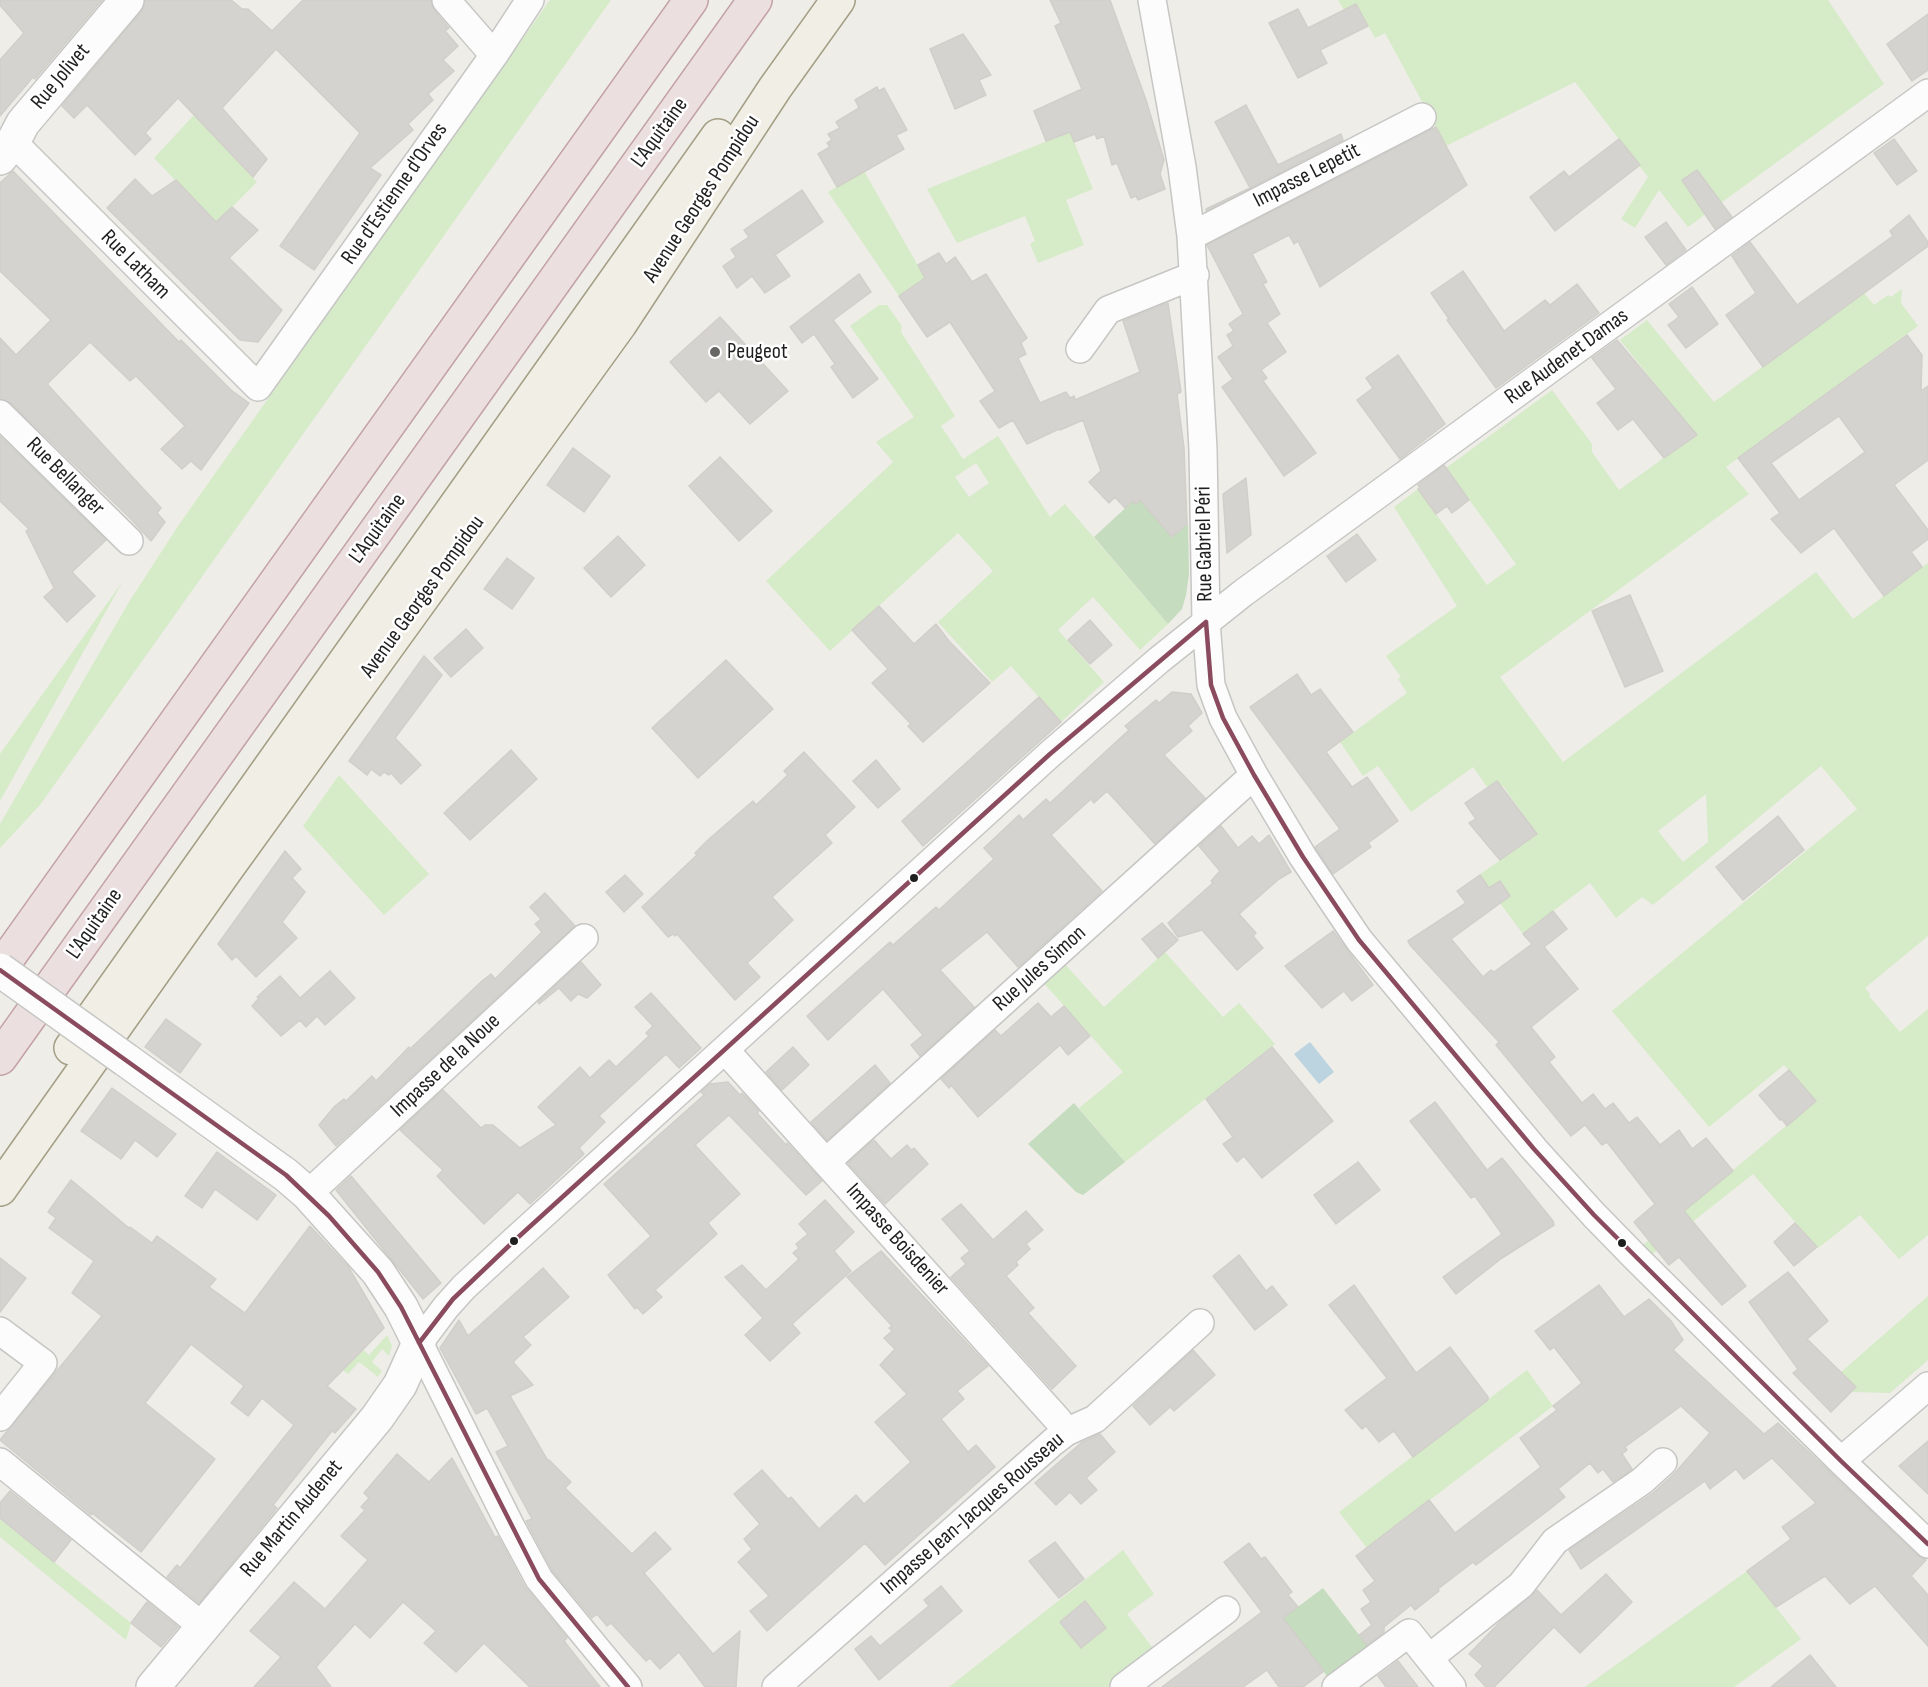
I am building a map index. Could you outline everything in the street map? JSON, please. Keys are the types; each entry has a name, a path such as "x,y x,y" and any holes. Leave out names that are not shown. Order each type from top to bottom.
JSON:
{"highway":[{"path":"0,969 691,0"},
{"name":"L'Aquitaine","path":"0,1058 755,0"}],"main road":[{"name":"Avenue Georges Pompidou","path":"0,1149 815,0"},
{"name":"Avenue Georges Pompidou","path":"0,1189 218,881 620,324 775,88 838,0"}],"street":[{"name":"Rue Jolivet","path":"7,150 22,123 128,0"},
{"path":"446,0 494,55"},
{"name":"Rue d'Estienne d'Orves","path":"258,387 494,55 530,0"},
{"name":"Rue Gabriel Péri","path":"1140,0 1157,36"},
{"name":"Rue Gabriel Péri","path":"1152,0 1182,166 1195,275 1203,449 1206,622 1211,685 1223,718 1303,857 1359,940 1527,1140 1601,1222 1841,1461 1928,1544"},
{"name":"Rue Audenet Damas","path":"419,1343 464,1287 1050,754 1206,622 1928,93"},
{"name":"Impasse Lepetit","path":"1191,236 1422,117"},
{"name":"Rue Latham","path":"7,150 258,387"},
{"path":"1080,350 1108,310 1195,275"},
{"name":"Rue Bellanger","path":"0,414 129,541"},
{"name":"Rue Jules Simon","path":"826,1162 1254,775"},
{"name":"Impasse de la Noue","path":"308,1194 584,938"},
{"path":"0,969 286,1175 308,1194 378,1272 419,1343 532,1567 551,1595 628,1687"},
{"name":"Impasse Boisdenier","path":"725,1050 1058,1420 1066,1432"},
{"name":"Impasse Jean-Jacques Rousseau","path":"776,1687 1066,1432 1095,1419 1200,1323"},
{"path":"0,1331 43,1363 0,1417"},
{"name":"Rue Martin Audenet","path":"153,1687 377,1418 400,1385 419,1343"},
{"path":"1841,1461 1928,1386"},
{"path":"0,1462 202,1626"},
{"path":"1429,1658 1521,1585 1556,1541 1642,1481 1663,1462"},
{"path":"1124,1687 1226,1610"},
{"path":"1336,1687 1409,1633 1452,1687"}],"green space":[{"path":"550,0 611,0 40,805 0,848 0,824 129,602 178,526"},
{"path":"1338,0 1828,0 1884,84 1688,227 1659,190 1635,228 1621,219 1648,177 1575,82 1446,146 1385,33 1375,38 1356,4 1344,10"},
{"path":"194,115 257,182 216,223 154,158"},
{"path":"1070,132 1093,189 1066,200 1084,245 1038,263 1030,244 1035,241 1025,216 957,243 927,189"},
{"path":"864,171 925,278 899,296 828,192"},
{"path":"1902,289 1901,303 1918,326 1726,467 1749,494 1500,677 1563,762 1816,572 1853,619 1928,563 1928,936 1865,988 1869,996 1900,1032 1928,1009 1928,1235 1899,1259 1860,1215 1818,1248 1753,1174 1652,1254 1643,1245 1816,1101 1784,1065 1709,1127 1612,1011 1857,809 1821,766 1653,905 1642,897 1616,918 1590,883 1523,934 1479,875 1537,834 1503,786 1492,794 1473,767 1411,812 1378,766 1363,776 1340,742 1407,693 1398,679 1401,677 1386,656 1457,606 1394,507 1418,489 1487,585 1516,564 1446,468 1552,390 1592,444 1592,452 1619,490 1696,435 1620,340 1647,320 1714,402 1864,293 1874,305 1888,295 1891,297","holes":["1706,794 1708,842 1683,862 1658,831"]},
{"path":"879,305 887,305 902,326 901,332 955,416 941,426 963,459 998,436 1050,517 1065,504 1168,624 1140,650 1093,597 1058,630 1104,682 1061,722 1011,666 992,682 938,622 993,571 958,533 830,651 766,581 893,462 876,442 914,417 850,326","holes":["976,463 989,483 969,497 955,477"]},
{"path":"1141,499 1172,537 1188,524 1189,574 1186,595 1182,609 1168,624 1094,537 1133,501 1136,503"},
{"path":"123,581 0,801 0,754"},
{"path":"339,775 429,874 384,915 303,826"},
{"path":"1165,952 1223,1017 1239,1003 1275,1044 1125,1162 1079,1108 1123,1072 1041,980 1062,961 1104,1007"},
{"path":"1074,1103 1125,1162 1083,1195 1076,1192 1028,1144"},
{"path":"1928,1296 1928,1360 1890,1393 1852,1392 1856,1387 1841,1372"},
{"path":"387,1335 392,1346 389,1356 382,1349 372,1362 382,1371 378,1377 359,1362 348,1374 343,1370 363,1350 369,1355"},
{"path":"1527,1370 1553,1406 1367,1548 1339,1512"},
{"path":"0,1519 131,1623 126,1640 0,1537"},
{"path":"1123,1550 1154,1594 1127,1614 1158,1655 1115,1687 949,1687"},
{"path":"1747,1571 1801,1639 1734,1687 1585,1687"},
{"path":"1323,1588 1370,1649 1330,1680 1283,1618"}],"water":[{"path":"1310,1042 1334,1072 1319,1084 1294,1054"}],"building":[{"path":"0,0 102,0 35,79 33,77 0,116 0,60 24,33 0,5"},
{"path":"145,0 231,0 242,9 248,9 272,31 303,0 431,0 434,10 449,28 445,31 458,46 443,60 454,71 428,94 433,100 408,124 413,130 370,168 381,175 314,270 280,246 360,133 276,49 222,108 267,159 253,177 178,98 145,133 151,139 135,155 87,105 74,118 62,106 141,12"},
{"path":"1050,0 1110,0 1146,100 1164,160 1160,174 1165,189 1138,200 1136,196 1131,198 1117,163 1112,165 1104,136 1097,139 1095,134 1074,142 1070,132 1046,141 1034,111 1082,89 1055,26 1061,23"},
{"path":"1356,4 1368,26 1320,50 1327,63 1298,78 1269,23 1298,9 1308,28"},
{"path":"1928,14 1928,70 1912,81 1887,44"},
{"path":"963,34 991,75 979,80 986,95 955,109 930,49"},
{"path":"877,87 879,91 884,88 907,130 896,135 904,149 837,187 818,154 830,147 827,143 832,140 828,134 840,128 836,122 859,108 855,100"},
{"path":"1246,105 1278,165 1341,134 1343,140 1206,211 1250,188 1215,122"},
{"path":"1436,127 1467,185 1352,265 1320,287 1298,241 1294,244 1289,235 1252,254 1267,282 1263,284 1280,314 1267,323 1286,352 1261,370 1267,378 1263,381 1316,453 1284,476 1222,387 1233,379 1218,357 1233,346 1227,335 1234,331 1229,324 1243,314 1207,245"},
{"path":"1619,139 1640,165 1555,231 1530,197 1564,171 1569,177"},
{"path":"1894,139 1917,171 1897,185 1874,153"},
{"path":"1697,170 1732,217 1715,229 1682,180"},
{"path":"13,171 179,342 181,340 231,390 249,403 201,470 191,461 182,469 161,449 185,426 136,376 130,381 90,342 48,383 161,508 157,513 165,522 151,541 11,403 0,399 0,338 16,355 51,320 0,271 0,183"},
{"path":"135,179 152,196 176,180 216,222 232,207 258,230 229,258 282,310 258,342 240,340 107,208"},
{"path":"802,190 823,222 775,255 790,276 765,293 752,276 737,288 723,266 736,257 731,249 749,237 744,230"},
{"path":"1909,215 1928,242 1928,246 1763,367 1726,315 1756,293 1732,256 1750,242 1797,305 1893,236 1890,231"},
{"path":"1666,222 1686,250 1666,265 1645,237"},
{"path":"939,253 946,264 955,257 972,282 986,274 1027,338 1021,343 1026,354 1018,358 1040,403 1066,392 1070,398 1074,396 1075,400 1140,372 1123,321 1168,303 1181,392 1177,394 1184,448 1187,524 1172,537 1140,500 1136,504 1133,501 1125,508 1115,497 1109,503 1089,482 1101,471 1083,420 1027,444 1013,420 999,428 980,401 995,391 950,322 927,337 899,296 925,278 918,265"},
{"path":"1463,271 1504,331 1545,300 1550,305 1577,284 1599,313 1496,388 1447,320 1449,319 1431,293"},
{"path":"859,274 871,292 833,320 878,379 853,398 831,367 835,364 814,334 802,343 790,327"},
{"path":"1692,287 1718,324 1686,348 1668,325 1679,317 1669,304"},
{"path":"720,317 788,391 750,424 719,391 706,402 670,362"},
{"path":"1907,335 1922,355 1921,391 1928,386 1928,460 1894,485 1928,530 1928,539 1911,552 1922,567 1884,596 1834,528 1801,553 1771,519 1780,513 1738,458","holes":["1839,416 1865,452 1799,500 1771,463"]},
{"path":"1617,340 1697,435 1664,458 1633,419 1618,430 1597,403 1616,389 1592,358"},
{"path":"1398,355 1445,424 1400,459 1357,400 1373,388 1366,378"},
{"path":"0,436 106,540 72,572 95,596 67,622 44,597 54,588 26,531 29,529 0,501"},
{"path":"573,448 610,476 584,512 547,485"},
{"path":"720,457 772,511 739,541 689,486"},
{"path":"1444,465 1469,500 1452,513 1447,506 1436,514 1418,489 1420,488 1418,485"},
{"path":"1246,478 1251,535 1227,553 1223,494"},
{"path":"1357,534 1376,560 1346,582 1327,556"},
{"path":"618,536 645,565 611,597 584,568"},
{"path":"507,558 534,578 512,609 484,589"},
{"path":"1630,595 1663,671 1625,687 1592,611"},
{"path":"879,606 914,644 936,624 949,641 990,683 923,742 908,726 911,724 872,683 888,669 852,630"},
{"path":"1090,620 1112,645 1090,664 1068,640"},
{"path":"466,629 483,648 451,677 434,658"},
{"path":"424,656 442,675 395,738 421,765 401,784 391,773 389,775 384,772 380,776 371,769 367,775 349,761"},
{"path":"726,660 773,709 698,778 652,728"},
{"path":"1297,674 1311,695 1320,689 1353,732 1326,752 1352,787 1367,777 1398,821 1368,843 1371,847 1333,874 1315,847 1340,829 1250,707"},
{"path":"1172,692 1191,694 1202,713 1188,726 1192,731 1164,755 1205,798 1155,844 1107,791 1094,803 1091,799 1051,835 1102,891 1018,967 987,932 940,970 974,1007 920,1056 911,1045 923,1035 883,989 828,1040 807,1016 890,942 893,945 936,907 939,910 994,859 984,848 1019,815 1023,820 1046,799 1050,803 1129,730 1125,726 1156,700 1159,703"},
{"path":"1039,697 1061,722 923,846 902,821"},
{"path":"511,750 537,779 470,840 444,813"},
{"path":"804,752 855,807 825,835 832,843 772,897 793,920 747,963 760,977 735,1000 677,934 668,937 642,907 697,855 695,853 709,839 753,801 756,805 788,775 784,771"},
{"path":"876,760 900,789 878,808 853,781"},
{"path":"1497,781 1537,834 1500,860 1469,823 1476,819 1465,803"},
{"path":"1778,816 1804,850 1743,900 1716,867"},
{"path":"1221,826 1238,848 1252,836 1259,844 1269,835 1291,872 1279,879 1239,914 1256,933 1253,936 1263,948 1237,970 1202,930 1178,937 1168,923 1213,883 1211,881 1220,871 1199,846"},
{"path":"285,851 301,869 292,878 305,892 282,922 297,938 256,977 236,956 232,960 218,944"},
{"path":"625,875 643,894 624,912 606,892"},
{"path":"1480,875 1489,888 1500,881 1510,896 1451,939 1483,977 1491,970 1494,972 1532,944 1523,934 1553,911 1567,929 1544,947 1578,989 1531,1027 1555,1057 1549,1062 1582,1103 1593,1094 1605,1109 1613,1103 1629,1123 1637,1117 1660,1145 1679,1130 1692,1149 1706,1138 1733,1171 1684,1211 1746,1286 1722,1305 1679,1257 1669,1265 1634,1222 1655,1204 1607,1142 1602,1145 1585,1125 1571,1136 1496,1045 1499,1042 1410,945 1408,941 1466,903 1457,891"},
{"path":"545,893 575,926 336,1146 319,1125 335,1106 344,1099 346,1101 372,1076 376,1081 409,1047 410,1049 482,981 491,974 495,979 542,932 535,924 541,919 530,907"},
{"path":"1162,923 1178,940 1158,958 1142,939"},
{"path":"1333,931 1373,985 1352,1001 1344,991 1322,1008 1285,966"},
{"path":"581,962 601,985 587,998 578,994 571,1001 559,988 539,1004 538,1002"},
{"path":"330,971 355,998 325,1025 317,1016 306,1027 300,1020 281,1036 252,1006 259,998 257,997 280,976 300,998"},
{"path":"651,993 701,1048 679,1068 666,1054 599,1116 605,1122 579,1148 584,1154 530,1204 518,1192 484,1224 437,1176 443,1170 400,1130 443,1090 481,1128 485,1125 493,1125 520,1148 556,1125 538,1107 580,1067 590,1078 609,1060 616,1067 649,1036 646,1033 653,1026 635,1007"},
{"path":"1038,1003 1051,1017 1064,1006 1090,1036 1068,1055 1060,1045 978,1117 951,1085 949,1088 941,1079 995,1030 1001,1036"},
{"path":"166,1019 201,1044 180,1073 145,1047"},
{"path":"793,1047 809,1065 782,1090 766,1072"},
{"path":"1272,1047 1333,1121 1262,1178 1244,1156 1237,1162 1223,1144 1233,1137 1206,1099"},
{"path":"875,1065 890,1083 827,1140 811,1122"},
{"path":"1789,1070 1816,1101 1787,1126 1759,1095"},
{"path":"728,1082 740,1095 742,1093 786,1145 787,1143 822,1181 806,1195 729,1115 695,1145 740,1194 708,1223 717,1234 655,1290 662,1297 643,1314 637,1307 635,1309 608,1275 651,1236 604,1184 704,1095 701,1092 710,1084"},
{"path":"112,1088 176,1134 157,1157 135,1140 121,1159 81,1131"},
{"path":"1435,1102 1487,1170 1502,1158 1554,1225 1502,1258 1456,1294 1443,1277 1502,1234 1475,1196 1471,1198 1410,1121"},
{"path":"874,1140 891,1159 907,1145 911,1150 914,1148 928,1164 885,1204 848,1163"},
{"path":"217,1152 276,1195 257,1220 215,1189 202,1208 185,1196"},
{"path":"1358,1162 1380,1190 1336,1224 1314,1195"},
{"path":"351,1176 441,1283 423,1299 336,1190"},
{"path":"71,1180 129,1228 152,1243 157,1236 216,1279 209,1287 245,1313 310,1226 349,1268 384,1328 327,1386 356,1409 335,1433 332,1431 273,1505 277,1508 199,1603 167,1577 177,1565 180,1568 294,1425 262,1398 248,1416 231,1403 244,1386 191,1344 145,1403 215,1459 141,1552 92,1513 91,1515 0,1440 102,1316 72,1293 94,1261 49,1228 56,1218 48,1212"},
{"path":"825,1200 854,1232 834,1251 851,1271 792,1324 800,1333 770,1361 745,1335 763,1318 725,1277 742,1265 766,1290 799,1259 793,1253 799,1248 796,1244 808,1234 799,1224"},
{"path":"961,1204 993,1240 1026,1211 1043,1230 1026,1244 1030,1249 1016,1262 1018,1265 1006,1276 1034,1308 1028,1313 1076,1366 1052,1389 951,1277 966,1264 961,1258 970,1251 942,1219"},
{"path":"1795,1223 1817,1247 1794,1266 1774,1242"},
{"path":"881,1251 988,1366 957,1391 964,1399 941,1419 968,1452 976,1445 995,1467 885,1565 865,1543 767,1631 750,1611 769,1596 738,1562 752,1549 744,1539 760,1524 734,1494 762,1470 788,1499 791,1497 819,1529 856,1495 864,1504 911,1462 875,1422 907,1394 880,1365 895,1349 884,1338 892,1331 889,1328 892,1326 847,1277"},
{"path":"1239,1255 1266,1291 1272,1286 1287,1305 1255,1330 1213,1276"},
{"path":"0,1258 26,1278 0,1312"},
{"path":"543,1268 569,1297 523,1337 531,1345 513,1362 533,1385 510,1396 548,1461 571,1482 565,1488 632,1554 655,1532 671,1549 644,1573 713,1654 740,1631 736,1687 705,1687 679,1652 660,1669 650,1658 646,1661 611,1623 607,1626 597,1614 592,1618 552,1570 526,1521 532,1519 496,1452 508,1446 487,1408 476,1414 440,1348 459,1320 468,1336"},
{"path":"1788,1272 1828,1321 1807,1339 1856,1387 1831,1412 1793,1373 1798,1369 1749,1302"},
{"path":"1354,1285 1416,1373 1450,1347 1488,1397 1488,1400 1413,1457 1394,1431 1379,1442 1366,1426 1362,1429 1345,1410 1387,1378 1329,1305"},
{"path":"1599,1285 1624,1317 1649,1299 1671,1321 1683,1340 1673,1350 1764,1434 1778,1423 1917,1555 1926,1560 1911,1576 1928,1595 1928,1646 1875,1586 1850,1604 1825,1576 1776,1607 1747,1571 1791,1539 1782,1527 1816,1503 1772,1458 1744,1479 1736,1469 1710,1489 1705,1481 1581,1569 1569,1550 1653,1493 1674,1474 1710,1433 1681,1406 1625,1447 1627,1450 1622,1454 1632,1469 1613,1482 1603,1469 1598,1473 1590,1463 1558,1489 1565,1497 1476,1565 1473,1562 1415,1610 1411,1605 1384,1627 1384,1632 1367,1645 1359,1635 1372,1625 1361,1609 1371,1602 1363,1590 1375,1581 1356,1556 1429,1500 1455,1533 1541,1467 1520,1438 1557,1410 1553,1406 1582,1383 1554,1347 1550,1350 1535,1331"},
{"path":"1193,1350 1215,1375 1174,1411 1170,1407 1150,1425 1133,1406"},
{"path":"1100,1434 1115,1452 1086,1478 1097,1490 1081,1504 1070,1492 1056,1505 1035,1483 1081,1443"},
{"path":"1928,1441 1928,1494 1899,1466"},
{"path":"397,1454 429,1482 452,1458 525,1587 567,1638 564,1641 600,1687 530,1687 484,1643 456,1672 424,1643 436,1631 403,1602 370,1638 355,1624 316,1667 331,1687 254,1687 281,1657 250,1631 294,1582 325,1609 368,1560 341,1536 365,1510 361,1507 369,1498 364,1493"},
{"path":"10,1491 71,1540 54,1562 0,1518 0,1503"},
{"path":"1055,1542 1084,1579 1059,1598 1029,1561"},
{"path":"1249,1543 1261,1559 1265,1557 1292,1592 1288,1595 1298,1607 1283,1618 1324,1671 1303,1687 1279,1687 1267,1670 1243,1687 1162,1687 1262,1612 1224,1562"},
{"path":"1606,1574 1632,1602 1580,1653 1554,1627 1494,1687 1486,1687 1475,1675 1483,1666 1469,1654 1499,1623 1537,1590 1561,1615"},
{"path":"941,1586 962,1611 879,1680 855,1649 871,1636 880,1646 929,1606 924,1600"},
{"path":"1085,1601 1106,1628 1081,1648 1060,1622"},
{"path":"147,1602 178,1627 161,1647 131,1623"},
{"path":"1810,1655 1836,1687 1771,1687"},
{"path":"1398,1661 1418,1687 1386,1687 1378,1676"}],"transit line":[{"path":"1206,622 1211,685 1223,718 1303,857 1359,940 1534,1149 1594,1215 1841,1461 1928,1544"},
{"path":"419,1343 453,1299 514,1241 1050,754 1206,622"},
{"path":"0,970 286,1175 329,1216 378,1272 401,1307 539,1579 628,1687"}],"place":[{"name":"Peugeot","path":"715,352"}]}
